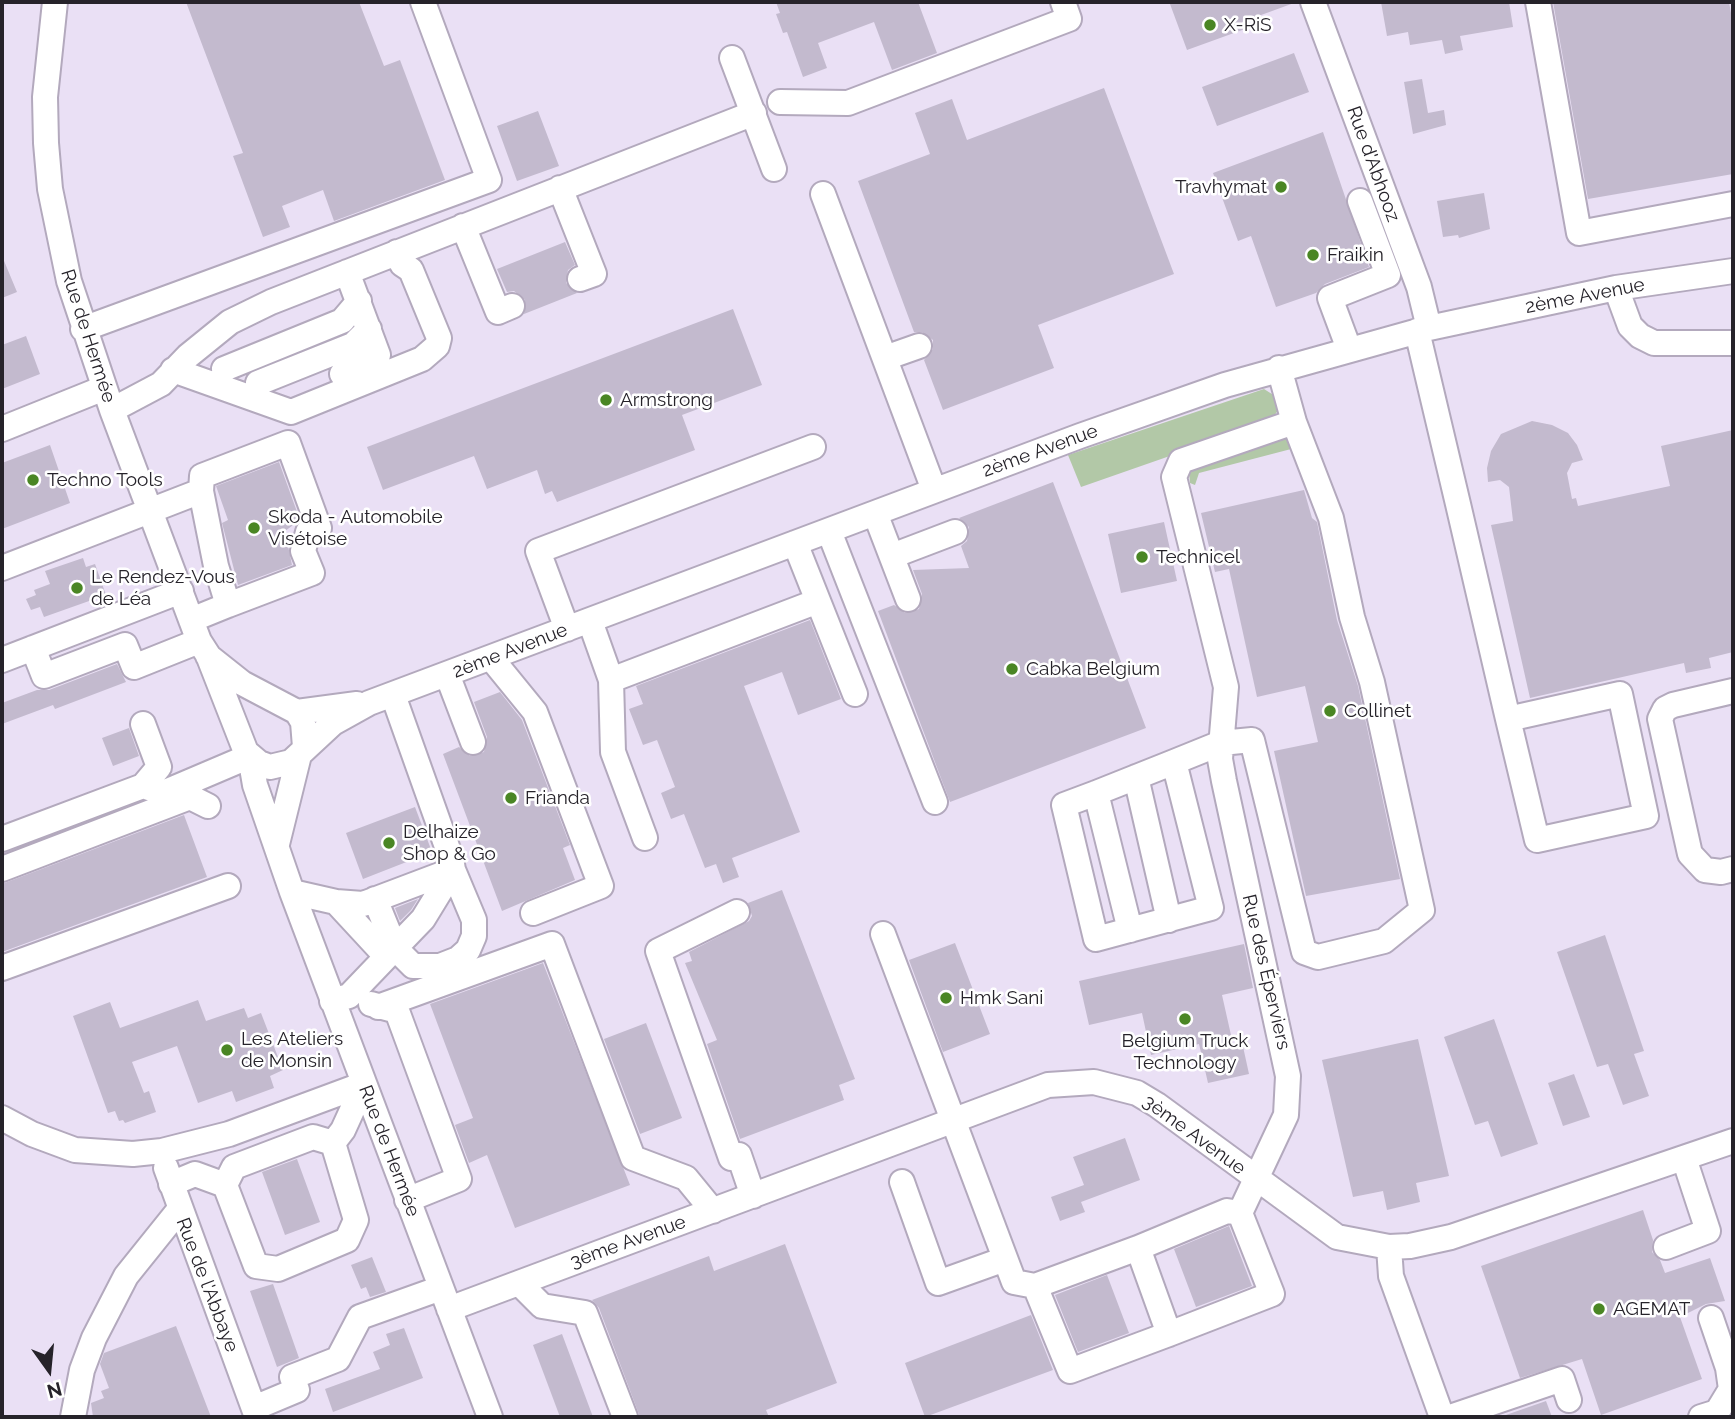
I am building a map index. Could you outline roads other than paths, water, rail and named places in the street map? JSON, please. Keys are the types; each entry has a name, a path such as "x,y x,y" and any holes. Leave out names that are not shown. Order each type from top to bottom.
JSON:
{"street":[{"name":"Rue de Hermée","path":"55,2 45,97 46,143 59,237 83,329 199,639 246,746 255,785 292,892 341,999 364,1084 489,1417"},
{"path":"83,329 489,180 423,2"},
{"path":"780,102 848,103 1069,19 1063,2"},
{"name":"Rue d'Abhooz","path":"1314,2 1419,287 1423,329 1508,719 1537,840 1646,816 1620,694 1508,719"},
{"path":"1538,2 1578,233 1733,204"},
{"path":"732,58 774,169"},
{"path":"2,429 108,399 146,394 230,322 347,272 399,258 463,226 754,113"},
{"path":"560,188 594,274 580,278"},
{"path":"823,194 934,490"},
{"path":"1349,349 1331,298 1388,275 1360,201"},
{"path":"463,226 498,312 512,306"},
{"path":"181,363 291,412 422,359 422,341 397,276 399,258"},
{"name":"2ème Avenue","path":"302,751 333,723 369,703 1093,431 1279,368 1423,329 1616,288 1733,271"},
{"path":"347,272 367,323"},
{"path":"1616,288 1630,326 1647,340 1654,343 1733,343"},
{"path":"249,379 342,321 367,323"},
{"path":"181,363 249,379 353,345 367,323"},
{"path":"884,358 919,346"},
{"path":"1174,762 1211,908 1096,939 1064,805 1174,762 1221,751 1252,740 1304,951 1318,957 1384,941 1422,911 1372,682 1352,617 1331,518 1294,422 1279,368"},
{"name":"Rue des Éperviers","path":"1240,1213 1286,1115 1288,1076 1221,751 1226,687 1174,477 1181,461 1294,422"},
{"path":"33,648 44,676 125,645 134,667 199,639 228,606 312,573 303,551 308,532 319,528 288,443 202,476 201,491 216,566 228,606"},
{"path":"645,838 613,752 611,680 538,551 813,447"},
{"path":"2,568 201,491"},
{"path":"875,513 908,599"},
{"path":"829,531 935,802"},
{"path":"892,556 955,532"},
{"path":"795,543 855,694"},
{"path":"2,660 181,591"},
{"path":"611,680 818,601"},
{"path":"199,639 242,683 297,712 303,722 302,751 277,844"},
{"path":"491,658 535,712 601,886 533,913"},
{"path":"447,674 473,742"},
{"path":"1733,691 1672,705 1665,709 1660,719 1690,854 1705,870 1721,872 1733,869"},
{"path":"336,902 395,947 413,966 440,966 458,959 468,950 474,936 474,920 453,870 393,695"},
{"path":"274,702 260,706 251,714 246,746 259,763 281,766 302,751"},
{"name":"2ème Avenue","path":"297,712 369,703"},
{"path":"2,839 143,786 159,767 143,724"},
{"path":"143,786 163,793 246,746"},
{"path":"1136,777 1169,920"},
{"path":"1096,793 1129,930"},
{"path":"2,869 190,797 208,806"},
{"path":"292,892 336,902 363,904 453,870"},
{"path":"341,999 423,919 453,870"},
{"path":"2,968 228,886"},
{"path":"391,893 423,919"},
{"path":"391,893 395,947"},
{"path":"737,912 658,951 731,1158 739,1155 753,1196"},
{"path":"883,934 1014,1282 1035,1286 1227,1211 1240,1213 1272,1294 1070,1371 1035,1286"},
{"path":"378,1007 552,944 633,1158 686,1178 713,1210"},
{"path":"341,999 397,1011 459,1179 407,1200"},
{"name":"3ème Avenue","path":"255,1413 297,1390 292,1377 338,1359 360,1317 519,1283 951,1119 1048,1085 1094,1083 1117,1087 1157,1105 1257,1181 1337,1237 1390,1247 1410,1246 1451,1237 1733,1141"},
{"path":"333,1143 343,1130 364,1084"},
{"path":"2,1118 32,1134 75,1150 114,1154 162,1151 229,1134 364,1084"},
{"path":"313,1137 333,1143 356,1220 347,1240 278,1269 256,1266 225,1185 234,1167 313,1137"},
{"name":"Rue de l'Abbaye","path":"162,1151 179,1210 255,1413"},
{"path":"1666,1247 1709,1231 1684,1158"},
{"path":"171,1184 195,1174 225,1185"},
{"path":"902,1182 938,1283 1005,1259"},
{"path":"74,1417 82,1370 94,1338 126,1276 179,1210"},
{"path":"1390,1247 1391,1276 1442,1417"},
{"path":"1138,1248 1169,1334"},
{"path":"519,1283 542,1306 585,1313 625,1417"},
{"path":"1701,1417 1717,1412 1731,1389 1728,1368 1711,1318"},
{"path":"1450,1417 1562,1379 1569,1400"}],"place":[{"name":"X-RiS","path":"1210,25"},
{"name":"Travhymat","path":"1281,187"},
{"name":"Fraikin","path":"1313,255"},
{"name":"Armstrong","path":"606,400"},
{"name":"Techno Tools","path":"33,480"},
{"name":"Skoda - Automobile Visétoise","path":"254,528"},
{"name":"Technicel","path":"1142,557"},
{"name":"Le Rendez-Vous de Léa","path":"77,588"},
{"name":"Cabka Belgium","path":"1012,669"},
{"name":"Collinet","path":"1330,711"},
{"name":"Frianda","path":"511,798"},
{"name":"Delhaize Shop & Go","path":"389,843"},
{"name":"Hmk Sani","path":"946,998"},
{"name":"Belgium Truck Technology","path":"1185,1019"},
{"name":"Les Ateliers de Monsin","path":"227,1050"},
{"name":"AGEMAT","path":"1599,1309"}]}
